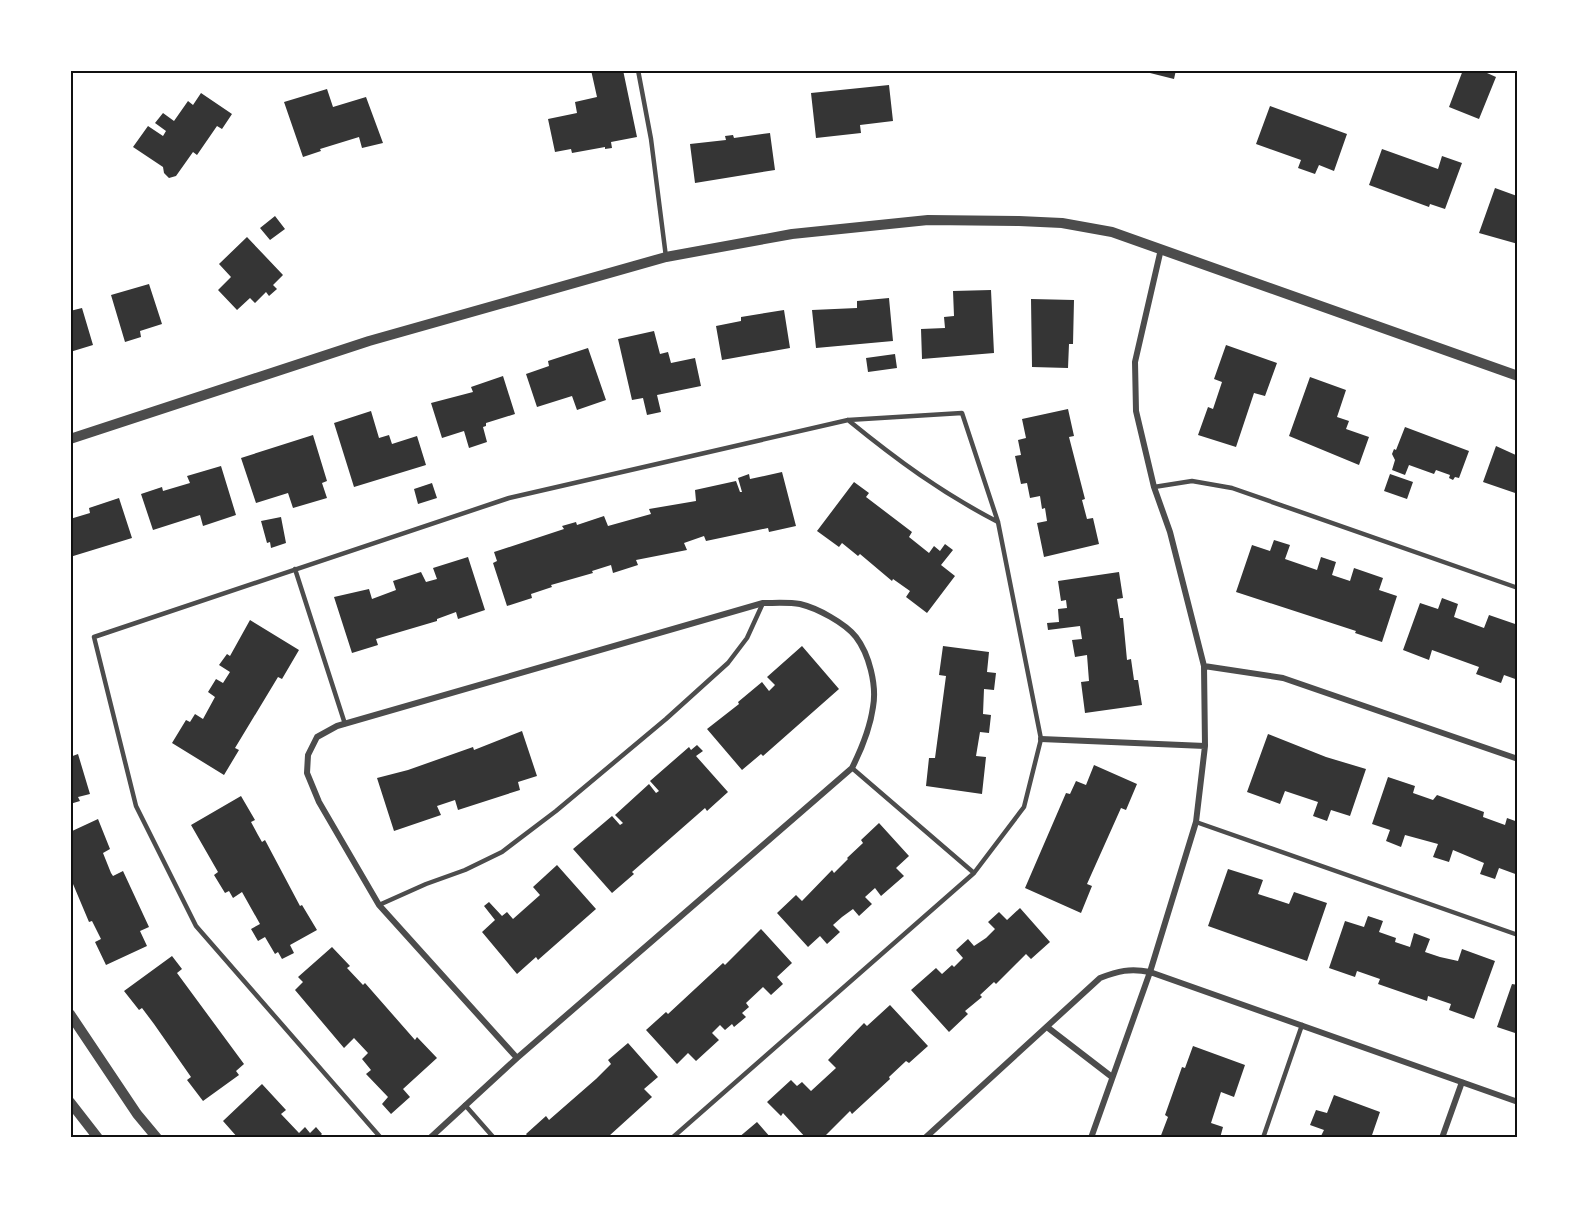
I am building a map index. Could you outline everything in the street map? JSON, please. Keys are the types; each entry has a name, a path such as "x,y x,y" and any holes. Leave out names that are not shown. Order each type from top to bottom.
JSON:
{"street":[{"path":"70,439 369,341 666,257 792,234 928,220 1018,220 1062,223 1112,232 1518,376"},
{"path":"1091,1137 1150,972 1196,822 1205,746 1204,666 1170,532 1154,487 1136,411 1135,362 1161,249"},
{"path":"430,1137 517,1058 852,768 866,740 874,705 872,680 865,653 855,635 834,618 800,604 763,603 345,724 317,737 308,755 307,773 319,802 379,905 517,1058"},
{"path":"1204,666 1283,678 1518,759"},
{"path":"1041,739 1205,746"},
{"path":"925,1137 1100,978 1118,970 1134,969 1150,972 1518,1102"},
{"path":"70,1014 137,1114 157,1137"},
{"path":"1047,1027 1112,1077"},
{"path":"1442,1137 1462,1082"},
{"path":"70,1102 98,1137"}],"lane":[{"path":"638,70 651,139 666,257"},
{"path":"381,1137 196,926 136,806 94,637 509,498 848,420 962,413 998,522 1041,739 1024,807 974,873 672,1137"},
{"path":"848,420 903,465 961,503 998,522"},
{"path":"1154,487 1192,481 1232,488 1518,588"},
{"path":"295,569 345,724"},
{"path":"379,905 465,870 502,852 556,811 666,719 728,663 747,638 763,603"},
{"path":"852,768 974,873"},
{"path":"1196,822 1518,935"},
{"path":"1263,1137 1302,1026"},
{"path":"465,1105 494,1137"}],"building":[{"path":"591,70 623,70 637,137 611,142 612,148 605,149 605,147 572,153 571,149 555,152 548,119 577,113 575,102 597,97"},
{"path":"1138,70 1176,70 1174,79"},
{"path":"1463,70 1489,70 1487,73 1496,77 1479,119 1449,107"},
{"path":"889,85 893,121 860,125 861,133 816,138 811,93"},
{"path":"327,89 333,107 366,97 383,143 362,148 359,137 320,149 321,151 303,157 284,102"},
{"path":"201,93 232,114 222,129 217,126 197,155 193,152 176,176 169,178 164,173 163,167 133,147 148,126 163,136 166,131 155,123 163,113 174,121 188,101 193,105"},
{"path":"1270,106 1347,134 1334,171 1319,165 1315,174 1298,168 1301,160 1256,144"},
{"path":"770,133 775,170 695,183 690,144 726,140 725,136 733,135 734,138"},
{"path":"1382,149 1438,169 1442,156 1462,163 1445,209 1430,204 1429,207 1369,185"},
{"path":"1495,188 1517,196 1515,201 1518,201 1518,244 1479,233"},
{"path":"275,216 285,229 270,240 260,228"},
{"path":"247,237 283,275 273,285 277,289 269,296 266,292 255,303 250,298 237,310 218,290 231,277 219,264"},
{"path":"149,284 162,324 140,331 141,337 125,342 111,295"},
{"path":"991,290 994,353 922,359 921,329 945,328 944,317 954,316 953,291"},
{"path":"889,298 893,341 816,348 812,310 857,308 857,301"},
{"path":"1031,299 1074,300 1073,344 1069,344 1068,368 1032,367"},
{"path":"82,308 93,345 70,352 70,311"},
{"path":"784,310 790,348 722,360 716,326 741,321 741,317"},
{"path":"654,331 660,354 668,352 671,363 695,358 701,386 657,395 661,412 647,415 643,398 632,400 618,339"},
{"path":"1226,345 1277,363 1265,396 1254,393 1236,447 1198,435 1208,407 1213,409 1222,382 1214,379"},
{"path":"588,348 606,400 577,410 572,396 537,407 526,374 549,366 548,361"},
{"path":"895,354 897,368 868,372 866,358"},
{"path":"503,376 515,414 486,423 483,427 487,442 469,448 464,431 442,438 431,403 473,392 471,387"},
{"path":"1310,377 1346,390 1337,417 1349,421 1346,429 1369,437 1359,465 1289,436"},
{"path":"1068,409 1074,436 1069,437 1085,499 1082,500 1087,519 1093,518 1099,544 1044,557 1037,523 1047,521 1045,508 1042,509 1040,496 1030,498 1027,483 1021,484 1015,456 1021,455 1018,440 1026,438 1022,419"},
{"path":"371,411 379,438 389,435 392,444 417,436 426,465 354,487 334,423"},
{"path":"1405,427 1469,451 1459,478 1455,477 1453,480 1449,478 1450,475 1436,470 1434,474 1409,465 1405,475 1392,470 1395,460 1392,454 1394,449 1396,450"},
{"path":"313,435 327,481 322,483 327,498 293,508 288,493 256,503 241,458"},
{"path":"1496,446 1518,456 1518,494 1483,482"},
{"path":"221,466 236,515 203,526 200,515 153,530 141,494 162,487 163,491 190,483 187,476"},
{"path":"782,472 796,526 769,532 768,528 706,541 704,536 684,543 687,550 636,560 638,565 613,573 611,565 592,571 593,573 551,585 552,587 531,594 532,598 507,606 493,563 497,561 494,552 564,529 562,526 576,522 577,525 604,516 608,526 651,514 649,509 696,501 695,490 736,481 742,492 738,478 749,474 750,479"},
{"path":"1390,474 1413,482 1407,499 1384,491"},
{"path":"854,482 869,493 866,497 912,532 909,537 929,553 934,546 940,551 945,544 953,550 941,565 955,576 927,613 906,597 910,591 893,579 892,581 860,554 858,556 842,543 839,547 817,531"},
{"path":"432,483 437,498 418,504 414,489"},
{"path":"119,498 132,538 70,557 70,519 90,513 89,508"},
{"path":"281,517 286,543 271,548 270,542 267,543 261,521"},
{"path":"1274,540 1290,545 1285,559 1317,570 1321,557 1336,562 1332,575 1350,581 1354,568 1383,578 1379,590 1397,596 1382,642 1355,633 1356,631 1236,592 1252,545 1270,551"},
{"path":"468,557 485,610 458,619 456,612 437,619 437,621 376,639 378,645 352,653 334,597 369,589 372,599 396,590 393,581 421,572 426,582 437,579 433,568"},
{"path":"1119,572 1123,598 1117,599 1120,618 1123,618 1127,660 1131,659 1134,680 1138,680 1142,705 1085,713 1081,682 1089,681 1087,655 1075,657 1072,640 1082,639 1080,626 1048,630 1047,623 1059,622 1058,609 1067,608 1066,600 1061,601 1058,581"},
{"path":"1442,598 1458,604 1454,617 1484,628 1489,615 1518,625 1518,680 1504,675 1501,683 1476,674 1479,667 1432,650 1429,660 1403,650 1420,603 1438,609"},
{"path":"250,620 299,650 282,679 278,677 235,748 239,750 224,775 172,743 186,720 190,722 195,714 203,719 215,697 208,692 216,679 223,683 230,672 219,665 227,654 230,656"},
{"path":"802,646 839,689 763,756 761,754 742,770 707,729 762,682 769,691 775,685 767,677"},
{"path":"943,646 989,652 987,672 996,673 994,690 984,689 983,714 991,715 989,733 980,732 976,756 986,757 982,794 926,786 929,758 935,758 946,676 939,675"},
{"path":"522,731 537,776 518,782 520,790 458,810 455,800 437,806 441,815 394,831 377,778 408,770 473,747 474,750"},
{"path":"1268,734 1326,757 1366,769 1350,816 1331,810 1327,821 1313,816 1318,802 1285,791 1280,804 1247,792"},
{"path":"697,745 703,751 696,756 728,792 707,811 705,808 632,872 634,874 612,893 573,849 612,816 620,825 623,823 615,815 649,784 656,793 659,791 650,781 689,747 691,750"},
{"path":"78,754 90,794 78,797 80,801 70,804 70,757"},
{"path":"1094,765 1137,784 1126,810 1121,808 1087,884 1092,886 1081,913 1025,888 1066,793 1070,794 1076,781 1086,785"},
{"path":"1388,777 1415,786 1413,793 1433,800 1437,795 1484,812 1483,817 1505,825 1507,818 1518,822 1518,875 1499,868 1495,879 1480,874 1484,863 1453,850 1449,862 1433,857 1438,844 1405,835 1401,847 1386,841 1390,830 1372,824"},
{"path":"241,796 255,820 251,822 258,835 262,842 265,840 300,906 302,905 317,930 290,945 294,953 282,959 278,952 275,954 265,937 258,941 251,929 260,924 242,892 233,898 229,891 225,893 214,875 218,872 191,825"},
{"path":"98,819 110,849 103,853 111,873 113,876 123,871 149,927 140,931 147,946 106,965 95,942 101,939 92,921 89,922 73,884 70,884 70,832"},
{"path":"879,823 909,856 896,868 904,876 881,896 875,888 865,897 872,904 859,916 853,909 842,917 833,925 840,932 827,944 820,936 808,947 777,913 796,895 802,901 832,870 834,873 863,843 861,840"},
{"path":"557,865 596,909 538,960 536,957 517,974 482,932 495,920 484,906 489,902 502,916 507,912 513,919 540,895 533,887"},
{"path":"1228,869 1263,880 1258,894 1289,904 1294,892 1327,903 1307,961 1208,926"},
{"path":"1020,908 1050,942 1031,959 1026,954 996,984 994,982 980,995 982,997 965,1011 968,1014 949,1032 911,990 936,968 942,974 952,965 954,967 963,958 956,950 968,939 974,946 986,938 995,929 988,922 999,912 1007,920"},
{"path":"1368,916 1383,921 1379,932 1396,938 1395,942 1410,947 1414,933 1430,939 1425,952 1458,961 1462,949 1495,961 1474,1019 1449,1010 1451,1004 1428,996 1427,1001 1378,984 1380,979 1357,971 1355,977 1329,968 1345,921 1364,927"},
{"path":"761,929 792,963 777,977 783,984 771,995 763,987 746,1003 749,1007 742,1013 746,1017 734,1027 732,1024 725,1030 720,1025 712,1033 719,1040 696,1061 688,1053 677,1064 646,1030 666,1012 668,1014 723,963 725,965"},
{"path":"332,947 350,966 347,968 363,985 365,983 415,1040 417,1037 437,1058 403,1089 410,1097 391,1114 382,1104 388,1097 366,1074 371,1070 362,1059 368,1053 354,1038 344,1048 295,990 303,982 298,977"},
{"path":"172,956 182,969 177,973 244,1064 236,1071 239,1075 203,1101 187,1080 191,1077 154,1024 142,1008 139,1010 124,991"},
{"path":"1512,984 1518,985 1518,1034 1497,1027"},
{"path":"890,1005 928,1046 909,1063 906,1061 889,1077 890,1079 852,1114 850,1111 823,1138 806,1138 783,1113 781,1116 767,1102 791,1080 797,1086 802,1082 811,1091 836,1068 828,1060 864,1023 867,1026"},
{"path":"628,1043 658,1077 644,1089 652,1097 609,1136 610,1138 529,1138 526,1134 546,1116 549,1120 596,1079 611,1064 608,1060"},
{"path":"1193,1046 1245,1065 1234,1097 1221,1092 1211,1123 1223,1127 1220,1138 1160,1138 1168,1117 1165,1115 1182,1067 1185,1068"},
{"path":"262,1084 286,1110 281,1114 299,1133 305,1127 310,1133 316,1127 322,1134 318,1138 238,1138 223,1121"},
{"path":"1334,1095 1380,1112 1371,1138 1363,1135 1362,1138 1320,1138 1324,1130 1310,1125 1316,1110 1327,1113"},
{"path":"757,1122 771,1138 738,1138"}]}
